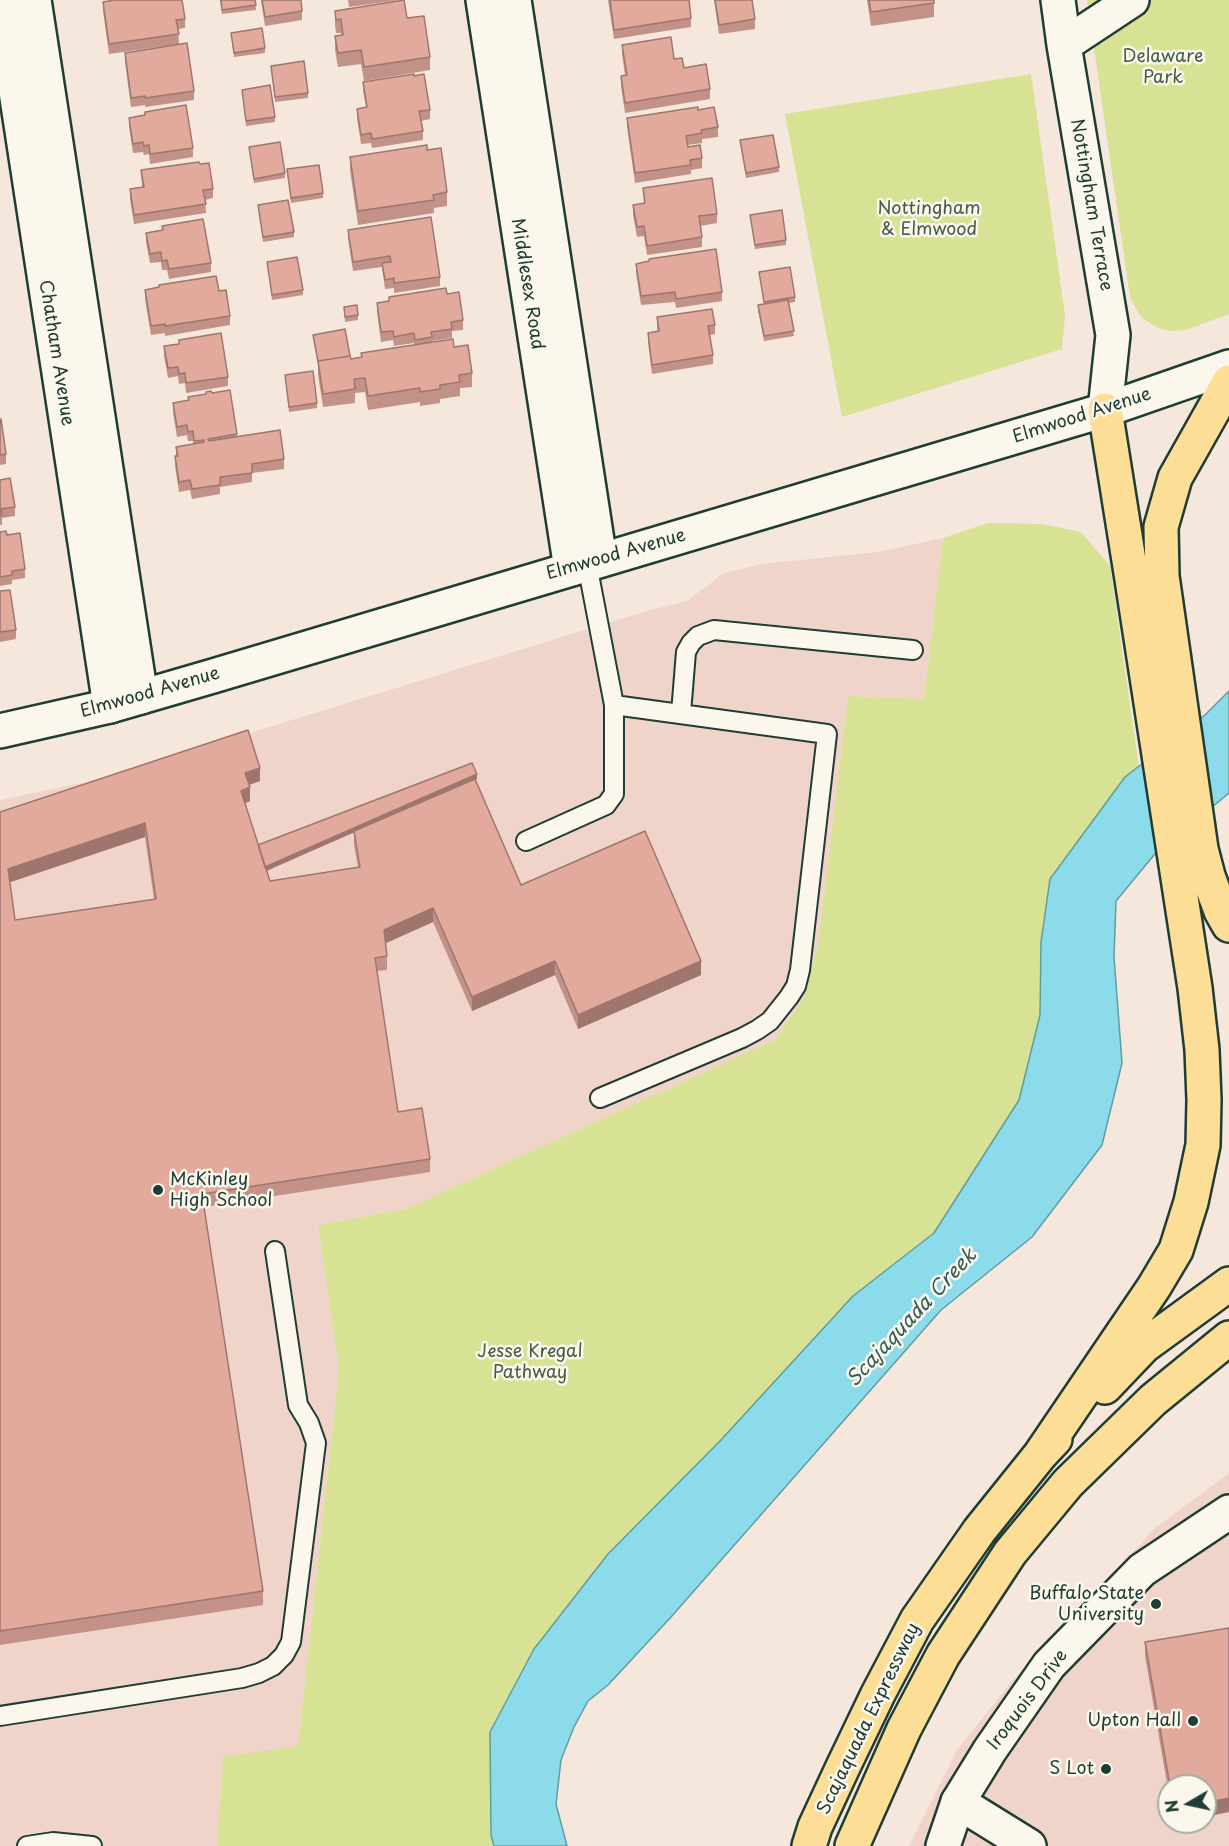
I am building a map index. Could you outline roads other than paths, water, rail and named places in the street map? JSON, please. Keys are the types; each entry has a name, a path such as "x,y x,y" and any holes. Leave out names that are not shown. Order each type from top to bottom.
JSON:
{"highway":[{"path":"1229,382 1175,478 1161,527 1162,576 1201,849 1208,876 1221,911 1229,925"},
{"path":"1040,1455 1154,1287 1176,1250 1191,1202 1203,1145 1202,1050 1196,999 1104,410"},
{"name":"Scajaquada Expressway","path":"809,1846 815,1827 842,1768 917,1620 979,1531 1040,1455 1144,1346 1229,1284"},
{"name":"Scajaquada Expressway","path":"852,1846 904,1729 943,1655 1010,1553 1068,1483 1144,1408 1229,1338"}],"street":[{"name":"Chatham Avenue","path":"2,0 110,706"},
{"name":"Chatham Avenue","path":"34,0 141,697"},
{"name":"Middlesex Road","path":"483,0 586,564"},
{"name":"Middlesex Road","path":"514,0 586,564"},
{"name":"Nottingham Terrace","path":"1058,0 1113,335 1104,410"},
{"path":"1064,45 1132,0"},
{"name":"Elmwood Avenue","path":"0,731 141,697 1104,410 1229,367"},
{"name":"Iroquois Drive","path":"943,1846 958,1802 990,1750 1049,1665 1142,1570 1229,1512"},
{"path":"958,1802 1029,1846"}],"lane":[{"path":"526,841 606,805 614,794 614,705 586,564"},
{"path":"681,713 686,652 698,636 714,630 914,650"},
{"path":"600,1098 757,1030 770,1021 796,986 800,970 827,734 614,705"},
{"path":"0,1716 242,1678 273,1666 284,1654 291,1642 316,1443 309,1423 298,1405 275,1251"},
{"path":"27,1846 53,1842 92,1846"}],"water":[{"name":"Scajaquada Creek","path":"1229,691 1229,793 1154,855 1116,901 1114,957 1122,1063 1102,1145 1032,1237 941,1310 671,1617 608,1685 588,1701 574,1727 561,1760 556,1804 567,1846 494,1846 491,1835 490,1732 534,1649 608,1554 720,1441 853,1296 934,1233 1019,1100 1040,1015 1041,942 1050,879 1125,777 1206,714"}],"place":[{"name":"McKinley High School","path":"158,1190"},
{"name":"Buffalo State University","path":"1156,1604"},
{"name":"Upton Hall","path":"1193,1721"},
{"name":"S Lot","path":"1106,1769"}],"park label":[{"name":"Delaware Park","path":"1163,67"},
{"name":"Nottingham & Elmwood","path":"929,219"},
{"name":"Jesse Kregal Pathway","path":"530,1362"}]}
